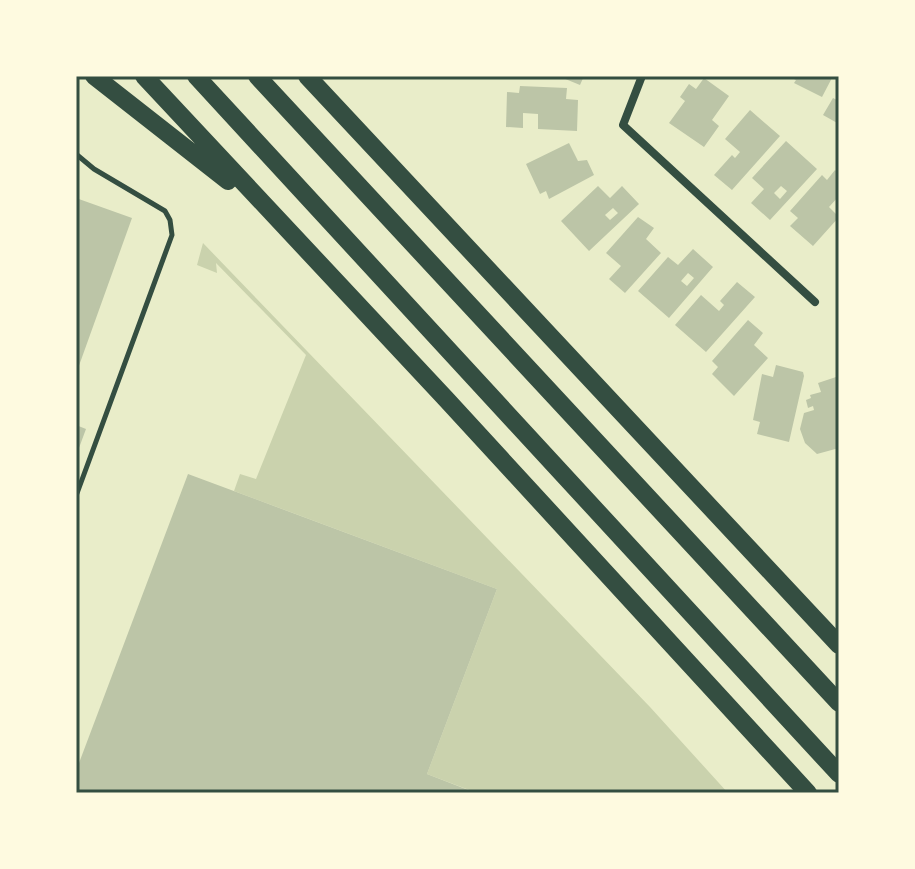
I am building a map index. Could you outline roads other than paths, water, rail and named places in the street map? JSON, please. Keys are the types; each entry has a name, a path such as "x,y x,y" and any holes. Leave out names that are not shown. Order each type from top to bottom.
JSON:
{"highway":[{"path":"94,76 271,215"},
{"path":"144,76 808,793"},
{"path":"196,76 839,774"},
{"path":"257,76 839,703"},
{"path":"307,76 839,645"}],"street":[{"path":"642,76 623,125 815,302"}],"lane":[{"path":"76,154 94,169 165,211 172,235 76,496"}]}
